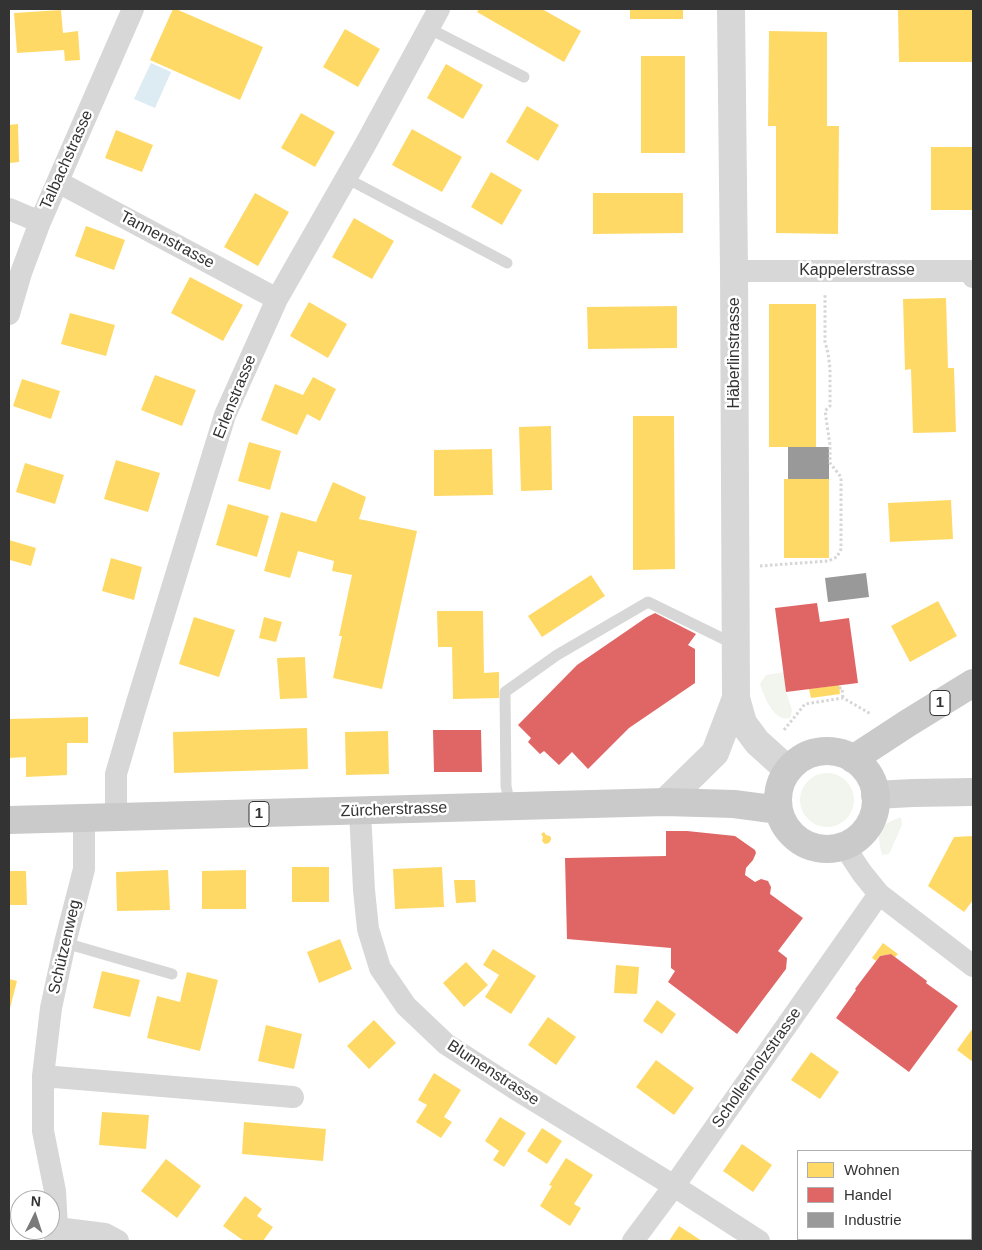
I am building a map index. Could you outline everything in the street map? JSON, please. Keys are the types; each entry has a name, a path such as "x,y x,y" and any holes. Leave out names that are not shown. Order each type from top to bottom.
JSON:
{"main road":[{"name":"1","path":"853,759 973,683"},
{"path":"825,751 840,753 853,759 864,768 872,781 876,795 874,811 869,826 858,838 844,846 828,849 811,846 796,838 785,826 778,810 781,782 788,770 798,760 811,754 825,751"},
{"path":"876,795 973,792"},
{"name":"Zürcherstrasse","path":"9,820 665,802 734,804 778,810"}],"street":[{"name":"Talbachstrasse","path":"9,314 21,273 40,222 133,9"},
{"name":"Häberlinstrasse","path":"731,9 736,698 743,723 757,742 788,770"},
{"name":"Erlenstrasse","path":"116,818 116,774 225,415 277,299 346,178 433,18"},
{"name":"Tannenstrasse","path":"58,182 277,299"},
{"path":"9,209 40,222"},
{"name":"Kappelerstrasse","path":"734,271 973,270 973,277"},
{"name":"Häberlinstrasse","path":"665,802 715,753 736,698"},
{"name":"Blumenstrasse","path":"360,811 368,929 380,968 406,1006 446,1044 759,1241"},
{"name":"Schützenweg","path":"55,1190 44,1131 43,1076 51,1008 65,942 84,869 84,818"},
{"path":"844,846 879,894 973,966"},
{"name":"Schollenholzstrasse","path":"633,1241 674,1186 879,894"},
{"path":"43,1076 293,1097"},
{"path":"60,1234 105,1234 118,1241"}],"lane":[{"path":"433,18 524,77"},
{"path":"346,178 507,263"},
{"path":"510,806 506,786 505,692 557,654 648,602 736,645"},
{"path":"65,942 172,974"}],"path":[{"path":"736,568 828,561 837,557 841,549 841,478 830,463 830,445 825,411 830,406 830,368 824,342 825,271"},
{"path":"839,688 842,688 843,698"},
{"path":"784,730 805,704 825,698 843,698 876,717"}],"shaded area":[{"path":"151,63 171,72 155,108 134,99"},
{"path":"784,672 786,692 792,710 790,718 784,718 775,713 764,695 760,684 766,675"},
{"path":"822,773 832,773 842,777 850,785 854,800 850,815 842,823 832,827 822,827 812,823 804,815 800,805 800,795 804,785 812,777"},
{"path":"901,817 902,825 889,854 882,855 879,841 880,831 893,820"}],"building: Wohnen":[{"path":"173,9 263,47 240,100 150,60"},
{"path":"479,9 542,9 581,31 564,62 477,12"},
{"path":"630,9 683,9 683,19 630,19"},
{"path":"898,9 973,9 973,62 899,62"},
{"path":"61,10 63,33 78,31 80,60 65,61 64,50 17,53 14,13"},
{"path":"345,29 380,49 358,87 323,67"},
{"path":"769,31 827,32 827,126 839,126 838,234 776,233 776,126 768,126"},
{"path":"641,56 685,56 685,153 641,153"},
{"path":"446,64 483,85 463,119 427,98"},
{"path":"527,106 559,125 538,161 506,142"},
{"path":"301,113 335,132 315,167 281,148"},
{"path":"18,124 19,162 9,163 9,125"},
{"path":"412,129 462,157 442,192 392,165"},
{"path":"116,130 153,145 142,172 105,158"},
{"path":"931,147 973,147 973,210 931,210"},
{"path":"491,172 522,190 502,225 471,207"},
{"path":"255,193 289,212 258,266 224,247"},
{"path":"593,193 683,193 683,233 593,234"},
{"path":"354,218 394,241 372,279 332,257"},
{"path":"86,226 125,240 114,270 75,256"},
{"path":"190,277 243,305 223,341 171,313"},
{"path":"946,298 948,368 954,368 956,432 913,433 911,369 905,370 903,299"},
{"path":"309,302 347,324 328,358 290,336"},
{"path":"769,304 816,304 816,447 769,447"},
{"path":"677,306 677,348 588,349 587,307"},
{"path":"70,313 115,325 106,356 61,344"},
{"path":"155,375 196,390 182,426 141,410"},
{"path":"313,377 336,389 320,421 307,414 297,435 261,420 275,384 303,395"},
{"path":"22,379 60,391 51,419 13,406"},
{"path":"633,416 674,416 675,569 633,570"},
{"path":"551,426 552,490 521,491 519,427"},
{"path":"249,442 281,451 270,490 238,481"},
{"path":"492,449 493,495 434,496 434,450"},
{"path":"116,460 160,473 148,512 104,499"},
{"path":"25,463 64,475 55,504 16,492"},
{"path":"784,479 829,479 829,558 784,558"},
{"path":"333,482 366,497 359,519 417,531 382,689 333,678 342,636 339,636 352,575 332,571 334,561 298,551 290,578 264,571 281,512 316,522"},
{"path":"951,500 953,539 890,542 888,503"},
{"path":"228,504 269,516 257,557 216,545"},
{"path":"9,540 36,548 31,566 10,560 9,563"},
{"path":"111,558 142,567 134,600 102,591"},
{"path":"591,575 605,596 542,637 528,616"},
{"path":"938,601 957,636 910,662 891,626"},
{"path":"437,611 483,611 484,673 499,672 499,698 453,699 452,647 438,647"},
{"path":"194,617 235,630 219,677 179,664"},
{"path":"264,617 282,622 276,642 259,638"},
{"path":"305,657 307,698 280,699 277,658"},
{"path":"839,685 840,694 811,698 809,689"},
{"path":"88,717 88,743 67,743 67,775 26,777 26,757 9,758 9,719"},
{"path":"307,728 308,769 174,773 173,732"},
{"path":"388,731 389,774 346,775 345,732"},
{"path":"544,832 551,838 549,843 545,844 542,841 543,837 541,834"},
{"path":"973,836 973,900 964,912 928,886 954,837"},
{"path":"292,867 329,867 329,902 292,902"},
{"path":"442,867 444,907 395,909 393,869"},
{"path":"168,870 170,910 117,911 116,872"},
{"path":"246,870 246,909 202,909 202,871"},
{"path":"9,871 26,871 27,905 9,905"},
{"path":"454,880 475,880 476,902 456,903"},
{"path":"340,939 352,969 319,983 307,952"},
{"path":"883,943 898,954 895,957 891,954 880,956 876,961 872,958"},
{"path":"493,949 536,976 511,1014 485,997 499,975 483,965"},
{"path":"466,962 488,985 464,1007 443,983"},
{"path":"616,965 639,967 637,994 614,993"},
{"path":"102,971 140,980 130,1017 93,1008"},
{"path":"187,972 218,980 200,1051 147,1038 157,996 180,1002"},
{"path":"9,979 17,981 9,1012"},
{"path":"657,1000 676,1014 662,1034 643,1021"},
{"path":"548,1017 576,1037 556,1065 528,1045"},
{"path":"374,1020 396,1043 369,1069 347,1046"},
{"path":"266,1025 302,1034 294,1069 258,1061"},
{"path":"973,1028 973,1062 957,1050"},
{"path":"811,1052 839,1072 820,1099 791,1080"},
{"path":"656,1060 694,1088 674,1115 636,1087"},
{"path":"434,1073 461,1090 444,1117 452,1122 441,1138 416,1122 427,1105 418,1100"},
{"path":"102,1112 149,1115 146,1149 99,1145"},
{"path":"500,1117 526,1133 504,1167 493,1160 499,1151 485,1141"},
{"path":"244,1122 326,1129 323,1161 242,1154"},
{"path":"542,1128 562,1141 547,1164 527,1151"},
{"path":"742,1144 772,1165 753,1192 723,1171"},
{"path":"566,1158 593,1175 574,1204 581,1208 570,1226 540,1206 552,1186 549,1185"},
{"path":"166,1159 201,1186 177,1218 141,1191"},
{"path":"245,1196 262,1209 257,1216 273,1227 263,1241 244,1241 223,1226"},
{"path":"679,1226 702,1241 669,1241"}],"building: Handel":[{"path":"817,603 820,622 849,618 858,683 786,692 775,608"},
{"path":"655,613 696,634 688,645 695,649 695,683 629,728 588,769 572,752 559,765 544,751 540,754 528,742 531,738 518,725 577,665"},
{"path":"433,730 481,730 482,772 434,772"},
{"path":"666,831 687,831 735,836 755,850 756,853 746,868 745,875 755,882 761,879 768,881 771,887 770,894 803,918 778,951 787,958 786,969 737,1034 668,982 675,971 671,968 671,948 567,939 565,858 666,856"},
{"path":"891,954 958,1006 909,1072 836,1018 880,956"}],"building: Industrie":[{"path":"788,447 829,447 829,479 788,479"},
{"path":"866,573 869,597 828,602 825,578"}]}
